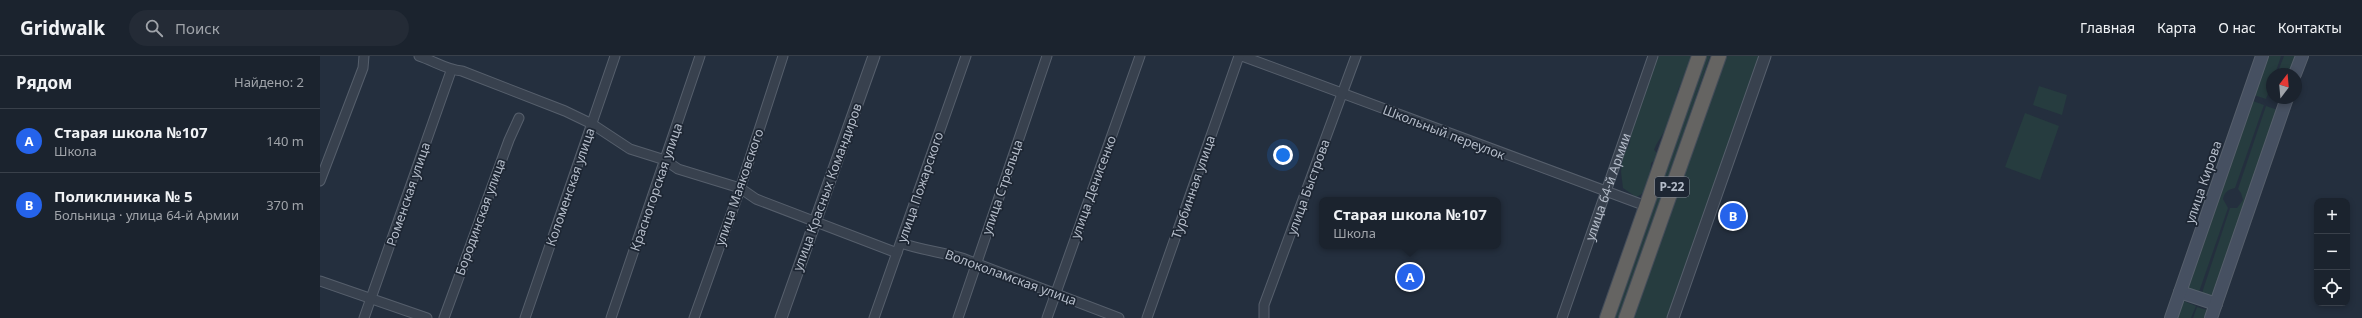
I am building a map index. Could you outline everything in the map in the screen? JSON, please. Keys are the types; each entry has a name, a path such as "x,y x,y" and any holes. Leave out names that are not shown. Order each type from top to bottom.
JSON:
{"highway":[{"name":"Р-22","path":"1607,318 1699,56"},
{"name":"Р-22","path":"1626,318 1719,56"}],"main road":[{"name":"улица Кирова","path":"2171,318 2262,56"},
{"path":"2297,68 2302,56"},
{"path":"2211,318 2285,104"},
{"path":"2180,292 2216,304"}],"street":[{"path":"320,181 363,68 364,56"},
{"path":"419,56 435,61 451,71 462,71 565,110 592,124 630,149 665,160 678,169 740,188 756,199 897,253"},
{"name":"Коломенская улица","path":"525,318 615,56"},
{"name":"Красногорская улица","path":"612,318 700,56"},
{"name":"улица Маяковского","path":"694,318 740,188 783,56"},
{"name":"улица Красных Командиров","path":"781,318 814,221 874,56"},
{"name":"улица Пожарского","path":"874,318 966,56"},
{"name":"улица Стрельца","path":"958,318 1048,56"},
{"name":"улица Денисенко","path":"1047,318 1140,56"},
{"name":"Турбинная улица","path":"1147,318 1239,56"},
{"name":"Школьный переулок","path":"1242,56 1646,206"},
{"name":"улица Быстрова","path":"1264,318 1264,305 1356,56"},
{"name":"улица 64-й Армии","path":"1562,318 1653,56"},
{"path":"1673,318 1765,56"},
{"name":"Роменская улица","path":"364,318 451,71"},
{"name":"Бородинская улица","path":"444,318 509,140 519,118"},
{"name":"Волоколамская улица","path":"901,243 920,250 939,251 1119,318"},
{"path":"320,281 427,318"}],"green space":[{"path":"1659,56 1693,56 1678,90 1671,120 1654,150 1657,153 1656,159 1651,163 1650,178 1647,187 1641,195 1636,197 1623,188 1621,172 1623,157 1630,143 1631,130 1649,81 1649,74"},
{"path":"1705,56 1710,56 1620,318 1615,318"},
{"path":"1724,56 1759,56 1667,318 1633,318"},
{"path":"2268,56 2281,56 2277,68 2266,68 2266,99 2254,95"},
{"path":"2284,56 2297,56 2293,68 2279,68"},
{"path":"2039,86 2067,95 2062,115 2033,105"},
{"path":"2253,101 2264,105 2235,188 2227,192 2223,199 2228,208 2199,292 2189,289 2189,286"},
{"path":"2266,106 2278,110 2214,296 2202,293 2230,208 2237,208 2243,200 2238,189"},
{"path":"2025,113 2059,126 2040,180 2005,167"},
{"path":"2181,300 2196,306 2191,318 2175,318"},
{"path":"2197,307 2210,311 2208,318 2193,318"}],"place":[{"name":"Поликлиника № 5","path":"1733,216"},
{"name":"Старая школа №107","path":"1410,277"}]}
